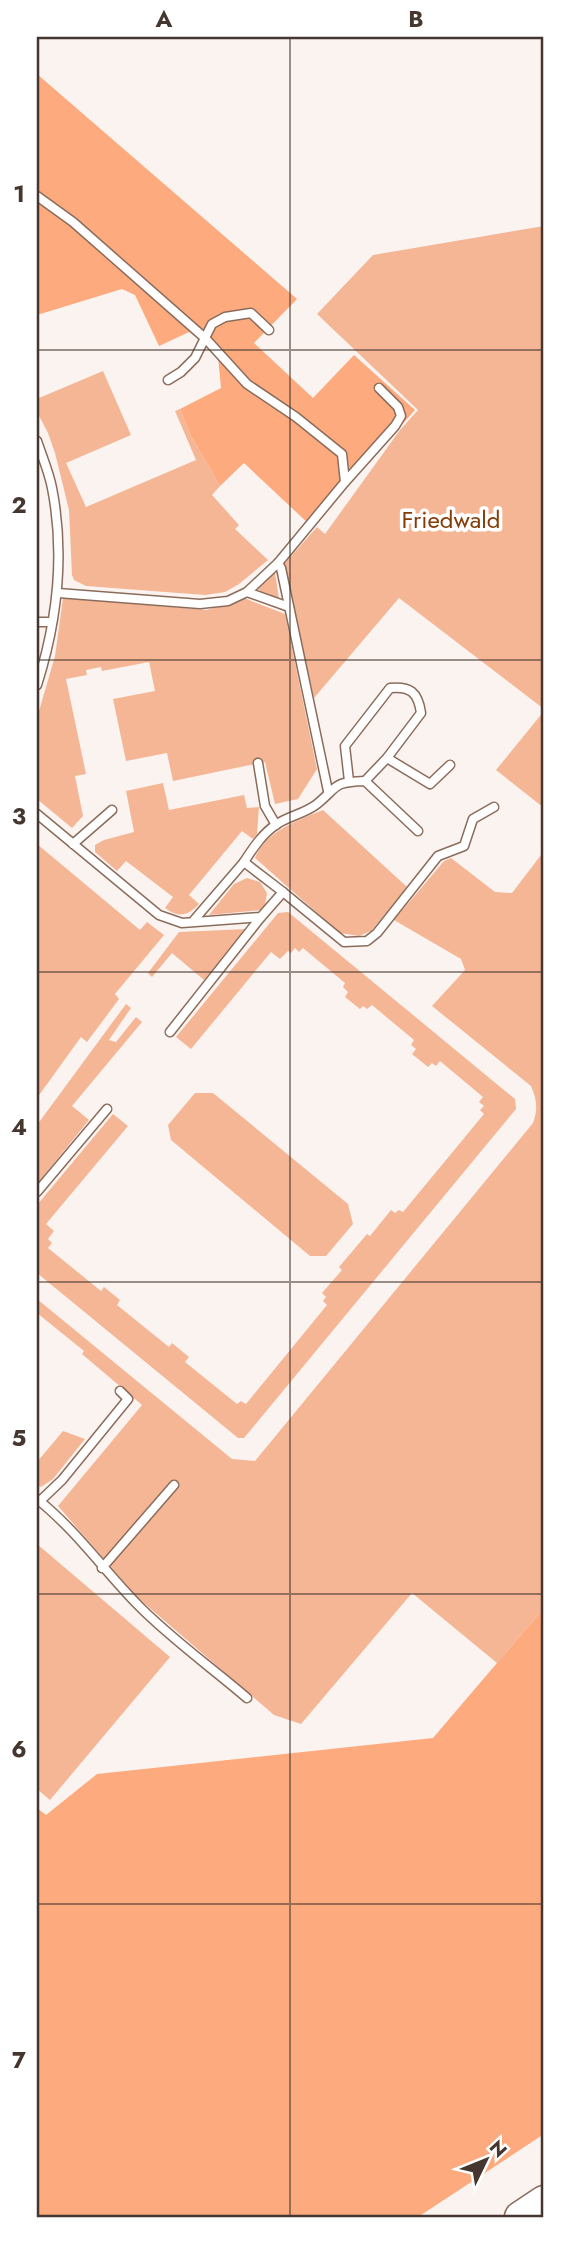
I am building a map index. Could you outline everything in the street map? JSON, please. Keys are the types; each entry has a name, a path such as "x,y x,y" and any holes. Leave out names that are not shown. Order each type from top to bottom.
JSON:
{"highway":[{"path":"520,2217 544,2201"}],"lane":[{"path":"37,196 73,222 206,340 247,384 296,417 342,454 345,482"},
{"path":"167,380 181,372 195,358 212,324 225,317 251,313 269,330"},
{"path":"58,593 200,604 228,601 247,592 278,563 395,426 401,416 398,407 379,388"},
{"path":"37,441 52,487 59,556 58,593 37,685"},
{"path":"278,563 328,791"},
{"path":"247,592 289,607"},
{"path":"37,622 52,622"},
{"path":"349,781 345,746 390,688 402,687 413,692 419,701 421,713 387,758 365,781"},
{"path":"387,758 430,784 450,765"},
{"path":"258,763 265,806 276,825"},
{"path":"194,920 256,844 276,825 316,805 338,784 365,781 418,831"},
{"path":"244,862 344,942 367,941 377,933 438,856 464,846 473,819 494,807"},
{"path":"73,844 112,810"},
{"path":"37,814 159,915 182,923 194,920 261,918"},
{"path":"170,1032 283,892"},
{"path":"37,1192 107,1109"},
{"path":"120,1391 128,1399 62,1480 38,1500 69,1527 102,1568 140,1607 247,1698"},
{"path":"102,1568 174,1485"}],"green space":[{"name":"Friedwald","path":"544,226 544,709 399,598 314,698 284,564 317,527 325,534 400,430 418,410 317,314 373,255"},
{"path":"103,371 131,435 66,463 86,507 196,460 175,411 180,409 191,436 220,486 212,495 239,525 235,529 268,560 239,584 225,592 205,595 86,586 74,580 69,510 55,453 37,412 37,394 39,398"},
{"path":"275,572 279,599 258,589"},
{"path":"63,598 207,610 244,598 285,614 317,769 298,799 275,804 265,762 173,781 167,753 126,761 113,699 155,691 149,662 102,671 101,667 86,670 87,675 66,679 86,774 75,776 83,816 72,828 37,799 37,718 55,656"},
{"path":"544,711 544,808 496,770"},
{"path":"163,783 169,810 244,795 247,808 259,807 257,834 253,839 242,831 189,895 199,904 183,914 165,908 173,897 126,861 117,871 95,852 95,845 104,840 134,832 126,791"},
{"path":"323,810 407,887 371,931 359,936 340,933 255,858 275,834 293,822"},
{"path":"37,844 140,930 147,922 164,935 115,994 119,999 87,1042 81,1037 37,1098"},
{"path":"544,851 544,1608 497,1663 412,1593 301,1724 274,1715 137,1597 58,1506 142,1405 82,1354 84,1351 37,1313 37,1299 232,1459 255,1461 533,1123 536,1104 531,1086 432,1006 465,970 461,959 394,920 444,861 451,858 495,892 512,893"},
{"path":"247,878 260,882 267,893 265,905 261,910 209,915 234,884"},
{"path":"288,912 515,1099 516,1109 244,1438 238,1438 37,1273 37,1205 113,1114 128,1126 46,1224 54,1231 48,1239 52,1243 48,1248 101,1291 104,1287 120,1300 117,1305 169,1347 172,1343 189,1357 185,1362 237,1404 241,1401 246,1404 327,1305 323,1301 326,1297 322,1293 342,1270 339,1267 391,1210 395,1213 399,1210 403,1212 484,1114 480,1110 484,1106 479,1102 483,1097 440,1061 436,1066 432,1063 428,1067 412,1054 416,1049 411,1045 414,1040 372,1005 367,1009 363,1006 360,1009 345,997 348,992 343,987 345,983 303,948 299,952 295,948 291,953 288,951 280,959 271,952 191,1049 176,1037 278,913"},
{"path":"247,929 204,980 172,953 152,977 148,973 179,932"},
{"path":"126,1004 131,1008 109,1040 116,1042 136,1017 142,1022 72,1106 89,1120 37,1184 37,1125"},
{"path":"195,1093 213,1093 348,1204 353,1224 326,1256 310,1256 171,1140 168,1125"},
{"path":"63,1431 85,1439 53,1479 41,1487 37,1485 37,1462"},
{"path":"37,1544 170,1657 50,1800 37,1789"}],"shaded area":[{"path":"37,74 297,299 254,343 313,398 354,355 415,410 311,526 244,463 220,486 191,436 180,409 221,388 218,356 200,327 159,346 135,295 122,289 37,315"},
{"path":"544,1608 544,2134 418,2217 37,2217 37,1808 46,1815 97,1774 433,1738"}]}
